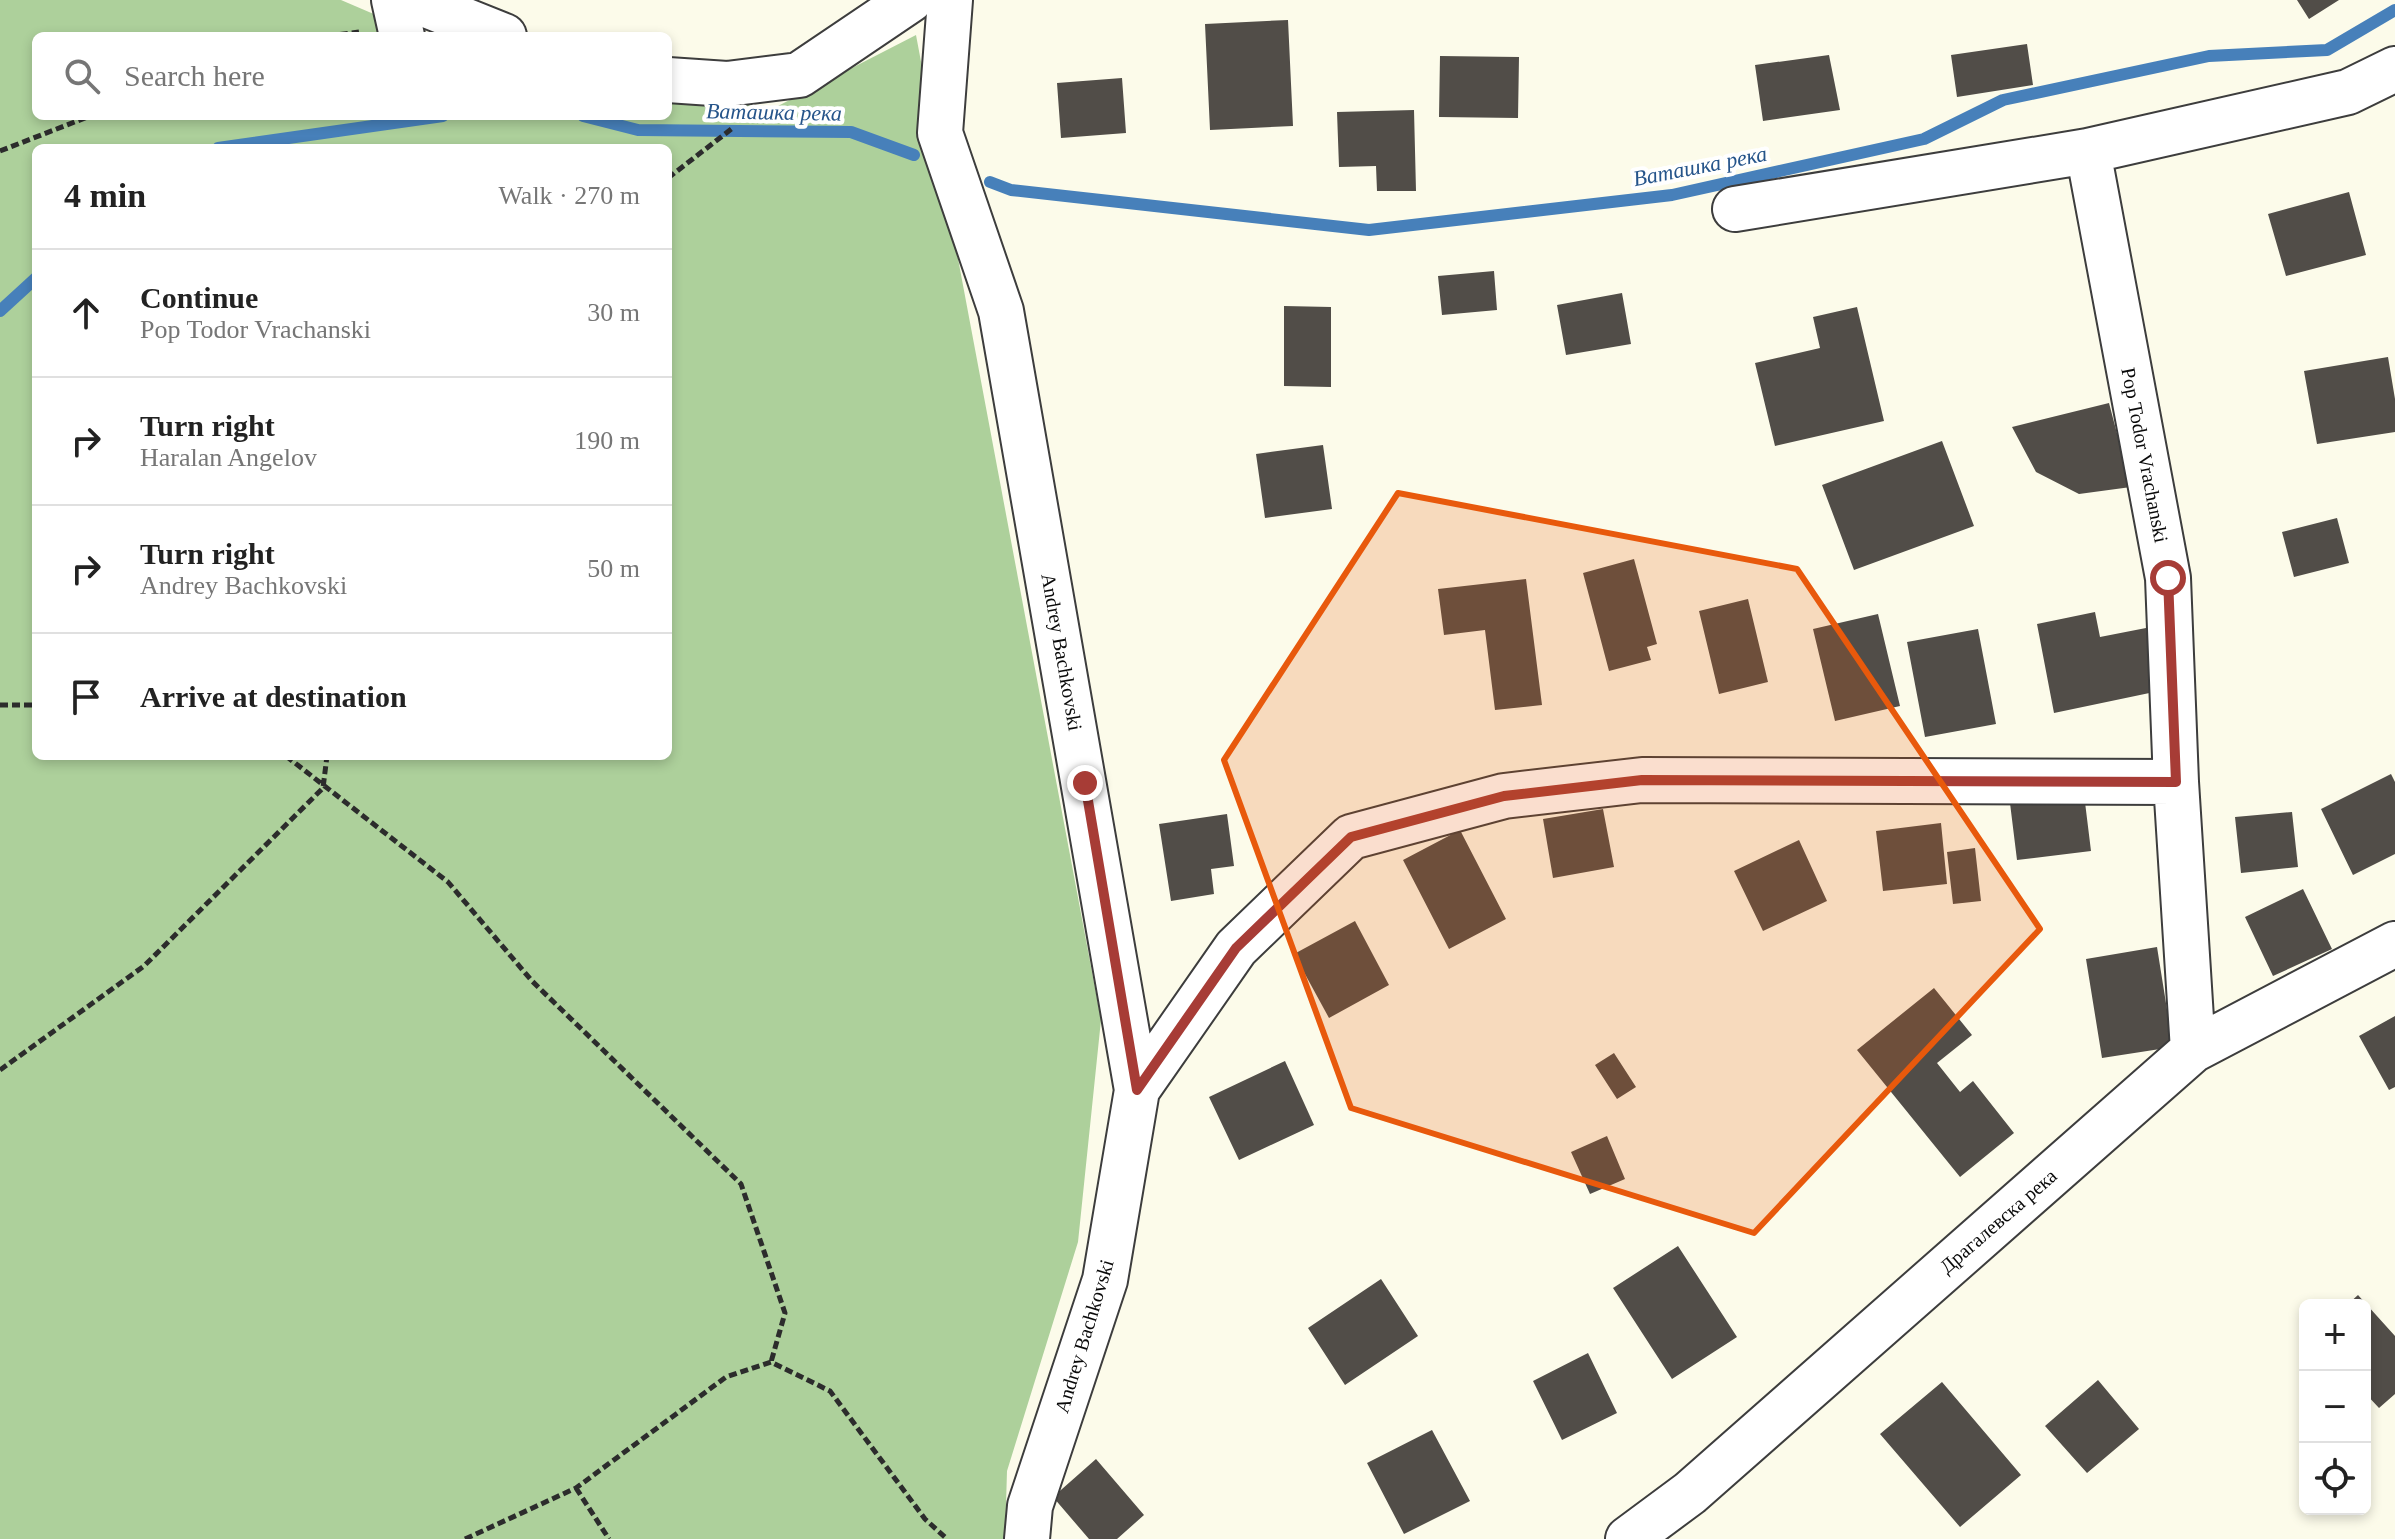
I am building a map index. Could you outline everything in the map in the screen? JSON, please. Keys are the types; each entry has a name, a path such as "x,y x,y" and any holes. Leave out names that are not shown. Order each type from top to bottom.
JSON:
{"street":[{"path":"394,0 401,32"},
{"path":"414,0 494,32"},
{"path":"672,80 727,84 799,75 910,0"},
{"name":"Andrey Bachkovski","path":"950,0 940,133 1001,311 1137,1090 1105,1280 1030,1506 1027,1539"},
{"path":"1735,209 2088,151 2348,92 2395,69"},
{"name":"Pop Todor Vrachanski","path":"2088,151 2168,578 2176,782 2193,1050"},
{"path":"1137,1090 1236,948 1351,837 1504,796 1642,780 2176,782"},
{"name":"Драгалевска река","path":"1628,1539 1690,1493 2193,1050 2395,944"}],"path":[{"path":"0,151 80,120"},
{"path":"0,705 32,705"},
{"path":"291,760 448,882 532,981 741,1184 785,1313 771,1362"},
{"path":"0,1070 144,966 323,788 326,760"},
{"path":"465,1539 576,1488 726,1377 771,1362 830,1391 925,1519 947,1539"},
{"path":"576,1488 609,1539"}],"highlighted area":[{"path":"1398,493 1797,569 2040,929 1754,1233 1351,1108 1224,760"}],"green space":[{"path":"0,0 341,0 416,32 32,32 32,120 672,120 672,97 776,107 916,35 1101,1020 1078,1242 1007,1471 1005,1539 0,1539"}],"building":[{"path":"2297,0 2339,0 2309,19"},
{"path":"1288,20 1293,126 1210,130 1205,24"},
{"path":"2027,44 2033,85 1957,97 1951,55"},
{"path":"1829,55 1840,110 1763,121 1755,65"},
{"path":"1440,56 1519,57 1518,118 1439,117"},
{"path":"1122,78 1126,133 1061,138 1057,83"},
{"path":"1414,110 1416,191 1377,191 1376,166 1339,167 1337,112"},
{"path":"2349,192 2366,255 2286,276 2268,214"},
{"path":"1494,271 1497,310 1442,315 1438,276"},
{"path":"1622,293 1631,344 1566,355 1557,305"},
{"path":"1284,306 1331,307 1331,387 1284,386"},
{"path":"1857,307 1884,421 1775,446 1755,363 1820,348 1813,317"},
{"path":"2388,357 2395,399 2395,432 2317,444 2304,371"},
{"path":"2109,403 2131,487 2079,494 2036,472 2012,427"},
{"path":"1942,441 1974,526 1854,570 1822,485"},
{"path":"1323,445 1332,509 1265,518 1256,454"},
{"path":"2337,518 2349,563 2294,577 2282,532"},
{"path":"1634,559 1657,644 1647,647 1651,660 1609,671 1583,573"},
{"path":"1526,579 1542,705 1495,710 1485,630 1444,635 1438,589"},
{"path":"1748,599 1768,682 1719,694 1699,611"},
{"path":"2095,612 2100,637 2146,628 2159,691 2054,713 2037,624"},
{"path":"1878,614 1900,706 1835,721 1813,629"},
{"path":"1978,629 1996,724 1925,737 1907,642"},
{"path":"2391,774 2395,782 2395,854 2353,875 2321,809"},
{"path":"2083,786 2091,851 2017,860 2009,795"},
{"path":"1603,809 1614,867 1553,878 1543,819"},
{"path":"2292,812 2298,867 2241,873 2235,817"},
{"path":"1227,814 1234,866 1211,869 1214,894 1171,901 1159,824"},
{"path":"1941,823 1947,884 1883,891 1876,831"},
{"path":"1460,830 1506,919 1449,949 1403,860"},
{"path":"1799,840 1827,901 1763,931 1734,871"},
{"path":"1975,848 1981,901 1953,904 1947,852"},
{"path":"2303,889 2332,949 2273,976 2245,917"},
{"path":"1355,921 1389,985 1329,1018 1294,954"},
{"path":"2157,947 2173,1047 2102,1058 2086,959"},
{"path":"1934,988 1972,1035 1937,1063 1960,1092 1973,1081 2014,1133 1960,1177 1857,1050"},
{"path":"2395,1016 2395,1087 2389,1090 2359,1036"},
{"path":"1614,1053 1636,1087 1617,1099 1595,1065"},
{"path":"1285,1061 1314,1125 1239,1160 1209,1097"},
{"path":"1607,1136 1625,1179 1590,1194 1571,1152"},
{"path":"1678,1246 1737,1337 1672,1379 1613,1288"},
{"path":"1381,1279 1418,1336 1345,1385 1308,1328"},
{"path":"2371,1309 2395,1336 2395,1394 2379,1408 2371,1399"},
{"path":"1588,1353 1617,1413 1562,1440 1533,1381"},
{"path":"2098,1380 2139,1429 2087,1473 2045,1426"},
{"path":"1942,1382 2021,1475 1960,1527 1880,1434"},
{"path":"1432,1430 1470,1501 1404,1534 1367,1463"},
{"path":"1096,1459 1144,1515 1117,1539 1089,1539 1053,1497"}],"waterway":[{"name":"Ваташка река","path":"990,182 1011,190 1369,230 1672,195 1924,139 2003,100 2209,56 2327,50 2395,10"},
{"name":"Ваташка река","path":"246,144 415,120"},
{"name":"Ваташка река","path":"599,120 638,130 851,132 914,155"},
{"name":"Ваташка река","path":"0,311 32,282"}],"route":[{"path":"1085,783 1137,1090 1236,948 1351,837 1504,796 1642,780 2176,782 2168,578"}]}
